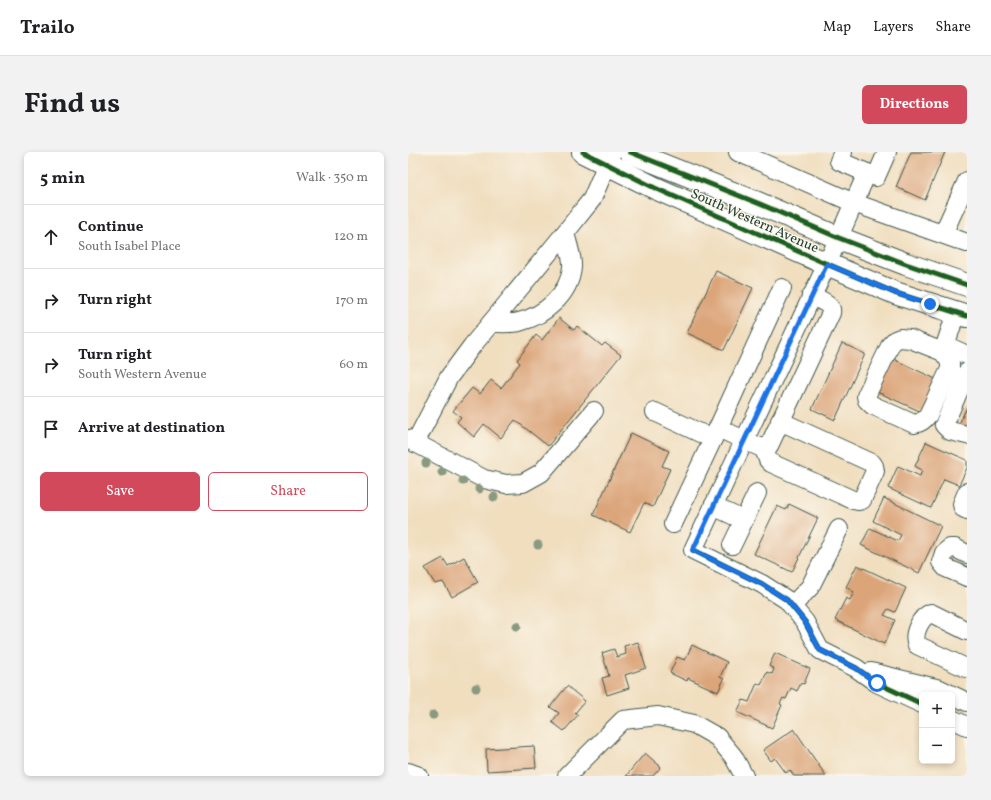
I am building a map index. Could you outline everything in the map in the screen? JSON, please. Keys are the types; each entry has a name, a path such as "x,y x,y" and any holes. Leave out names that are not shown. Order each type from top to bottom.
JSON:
{"main road":[{"name":"South Western Avenue","path":"583,152 609,158 655,188 827,264 895,293 961,315"},
{"name":"South Western Avenue","path":"630,152 760,204 838,238 967,286"}],"street":[{"path":"738,152 854,203 936,232"},
{"path":"843,152 839,161 876,177 887,152"},
{"path":"594,411 541,473 523,483 506,484 484,479 411,441 447,381 472,346 592,198 609,158"},
{"path":"867,173 827,264 693,550 762,584 787,600 805,622 820,650 856,668 877,683 919,703"},
{"path":"966,242 955,251 932,242 936,232 967,182"},
{"path":"491,323 517,322 534,317 548,308 559,296 568,283 572,266 565,233"},
{"path":"673,524 782,288"},
{"path":"764,449 768,448 831,313 832,309 829,305 811,296"},
{"path":"944,349 961,315"},
{"path":"763,330 790,343"},
{"path":"944,349 950,362 950,369 928,415 923,421 918,424 914,424 872,405 867,400 866,396 870,386 885,354 895,340 900,338 910,339 967,355"},
{"path":"967,372 944,424 959,433 967,446"},
{"path":"655,412 715,434 744,440 764,449 768,460 771,463 853,500 862,500 875,471 872,462 780,421"},
{"path":"967,492 962,504 963,508 967,510"},
{"path":"732,544 757,493"},
{"path":"713,506 743,520"},
{"path":"792,606 810,587 838,529"},
{"path":"967,554 955,548 950,548 944,553 942,562 946,568 967,578"},
{"path":"856,668 940,689 957,698 966,667 917,645 914,640 915,634 923,618 931,613 967,631"},
{"path":"567,776 623,720 658,716 694,724 717,737 733,756 744,776"},
{"path":"955,720 967,726"},
{"path":"408,772 419,776"}],"building":[{"path":"911,152 945,152 925,200 896,187"},
{"path":"716,271 753,288 724,350 687,333"},
{"path":"559,318 574,330 577,326 602,346 605,343 621,355 548,446 515,420 501,438 484,424 474,437 457,422 461,417 453,411 472,388 480,394 491,380 501,388 520,363 517,360 536,335 542,340"},
{"path":"842,343 865,354 835,420 812,409"},
{"path":"891,358 940,381 924,413 875,391"},
{"path":"967,407 967,428 959,424"},
{"path":"631,433 669,451 662,466 670,469 653,507 644,503 630,532 593,515"},
{"path":"926,442 967,460 967,468 959,485 944,479 931,508 888,488 898,466 920,476 922,470 915,466"},
{"path":"884,498 941,526 919,573 861,545 870,528 898,541 901,535 873,521"},
{"path":"789,504 818,518 792,572 754,554 777,506 786,510"},
{"path":"464,557 478,582 452,597 443,582 435,584 425,568 443,558 448,566"},
{"path":"857,565 906,588 895,612 888,609 884,615 895,620 884,644 835,620 846,598 850,600 854,592 846,587"},
{"path":"638,642 646,668 625,675 629,688 607,695 602,678 609,676 602,653 614,649 617,657 626,654 624,646"},
{"path":"692,645 727,662 720,677 724,679 718,692 688,678 687,681 670,673 677,657 685,660"},
{"path":"775,653 810,669 804,684 801,683 797,691 791,688 786,699 783,698 780,704 782,705 772,728 737,712 743,700 749,702 757,683 761,685 767,672 772,674 774,669 769,666"},
{"path":"567,686 585,701 575,713 578,715 564,731 552,722 559,713 550,707"},
{"path":"794,729 826,776 794,776 790,770 786,773 775,758 771,761 763,750"},
{"path":"534,746 536,768 487,771 486,749"},
{"path":"645,753 661,767 653,776 626,776"}],"cycle path":[{"path":"583,152 655,188 827,264 895,293 967,316"},
{"path":"630,152 760,204 839,238 906,264 967,285"},
{"path":"693,550 762,584 787,600 805,622 820,650 856,668 877,683 919,703"}],"route":[{"path":"877,683 856,668 820,650 805,622 787,600 762,584 693,550 827,264 895,293 930,304"}]}
